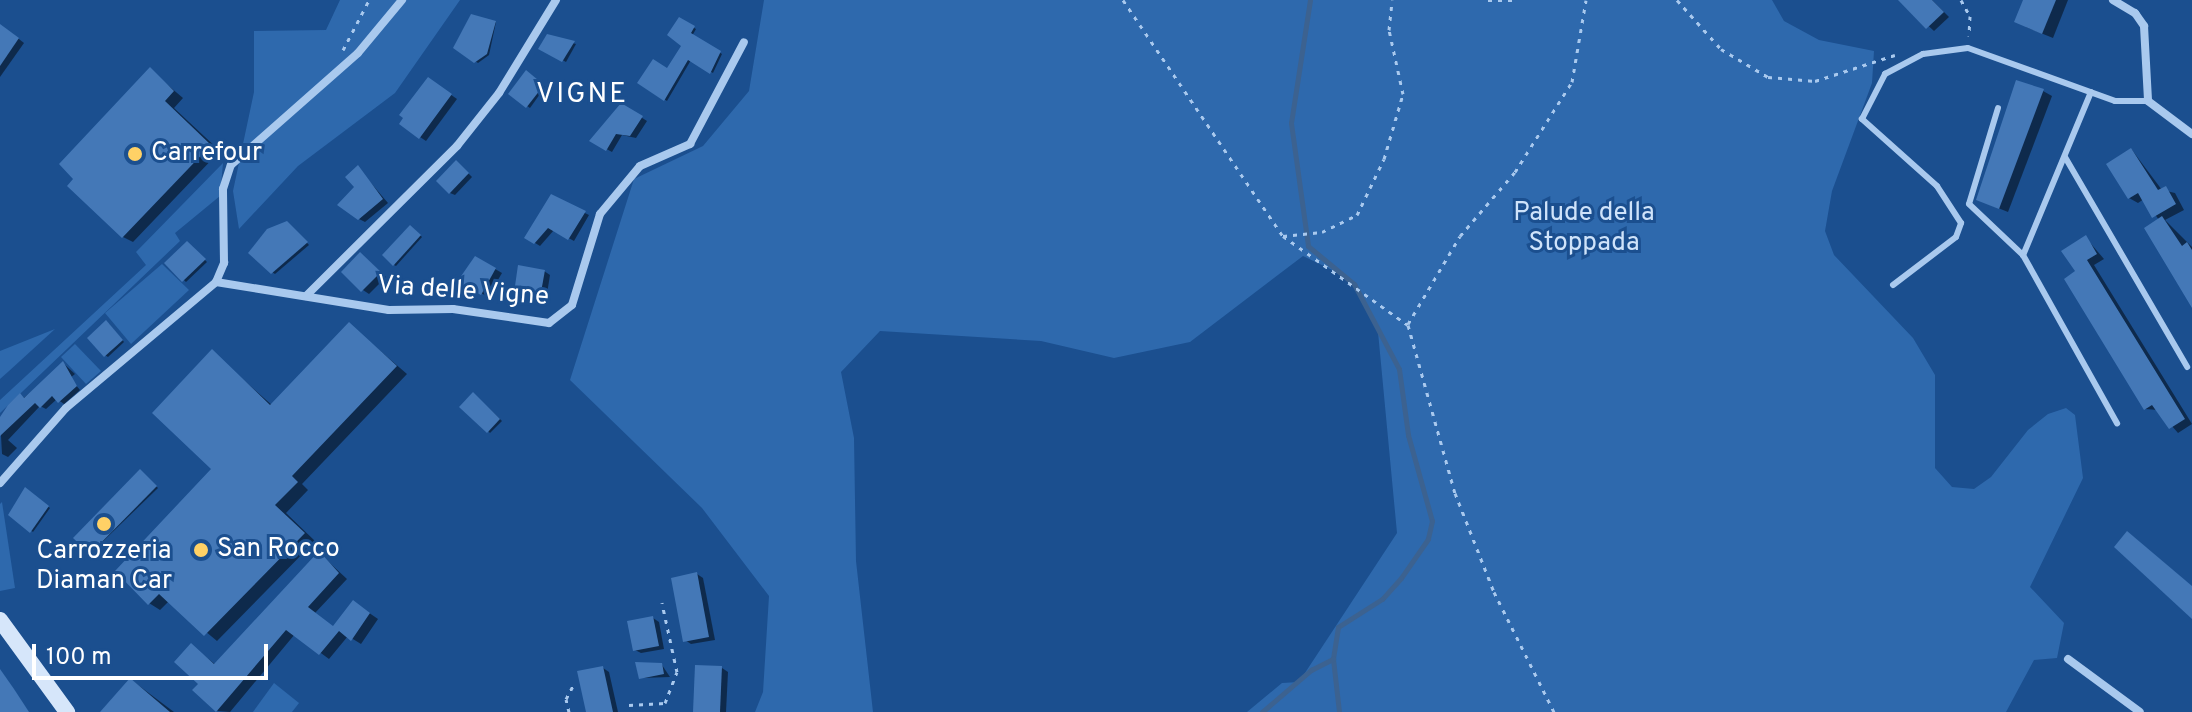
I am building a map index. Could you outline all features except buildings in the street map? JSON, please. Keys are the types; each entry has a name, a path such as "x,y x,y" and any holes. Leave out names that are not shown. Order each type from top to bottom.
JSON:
{"main road":[{"path":"2,626 67,712"}],"street":[{"path":"0,483 66,408 216,282 224,263 223,189 231,165 358,53 402,0"},
{"name":"Via delle Vigne","path":"306,296 457,146 499,93 556,0"},
{"path":"2113,0 2135,13 2144,26 2148,101 2192,134"},
{"name":"Via delle Vigne","path":"216,282 389,310 453,309 549,323 563,317 572,305 600,214 640,166 690,144 744,42"},
{"path":"2068,659 2140,712"}],"lane":[{"path":"1893,285 1956,237 1961,223 1937,186 1867,128 1864,107 1885,74 1923,54 1968,48 2091,92 2131,103 2148,101"},
{"path":"2023,255 2091,92"},
{"path":"1998,108 1969,204 2023,255 2117,423"},
{"path":"2065,157 2187,367"}],"path":[{"path":"342,52 369,0"},
{"path":"1123,0 1257,202 1283,236 1348,287 1408,325 1455,493 1494,592 1554,712"},
{"path":"1283,236 1322,232 1357,215 1384,159 1403,94 1389,30 1392,0"},
{"path":"1488,0 1515,0"},
{"path":"1408,325 1460,236 1515,172 1572,82 1586,0"},
{"path":"1677,0 1721,49 1768,77 1815,81 1898,54"},
{"path":"1961,0 1970,16 1968,48"},
{"path":"629,705 665,703 677,672 662,603"},
{"path":"569,712 566,699 574,684"}],"green space":[{"path":"340,0 460,0 395,93 298,166 239,229 233,191 254,92 254,31 326,30"},
{"name":"Palude della Stoppada","path":"764,0 1772,0 1784,21 1819,40 1874,51 1872,83 1832,191 1825,231 1834,255 1913,338 1935,375 1935,468 1952,487 1974,489 1991,477 2028,430 2048,414 2066,408 2075,415 2083,478 2030,587 2064,623 2057,658 2034,660 2006,712 1247,712 1282,683 1299,682 1397,533 1378,332 1351,279 1303,256 1190,342 1114,358 1041,341 880,331 841,372 854,438 856,561 873,712 755,712 763,692 769,596 702,508 570,380 634,179 703,146 749,91"},
{"path":"223,163 220,196 175,233 180,241 0,413 0,400 146,265 136,252"},
{"path":"162,264 189,290 131,344 105,313"},
{"path":"55,329 9,371 0,379 0,351"},
{"path":"75,344 101,371 86,384 61,357"},
{"path":"2,502 15,588 0,591 0,504"},
{"path":"274,683 299,703 292,712 253,712"}],"waterway":[{"path":"1310,0 1291,123 1308,246 1354,284 1399,369 1408,435 1432,521 1428,539 1401,578 1382,599 1338,627 1333,659 1339,712"},
{"path":"1262,712 1311,670 1333,659"}],"place":[{"name":"Carrefour","path":"135,154"},
{"name":"Carrozzeria Diaman Car","path":"104,524"},
{"name":"San Rocco","path":"201,550"}],"district":[{"name":"VIGNE","path":"582,95"}]}
